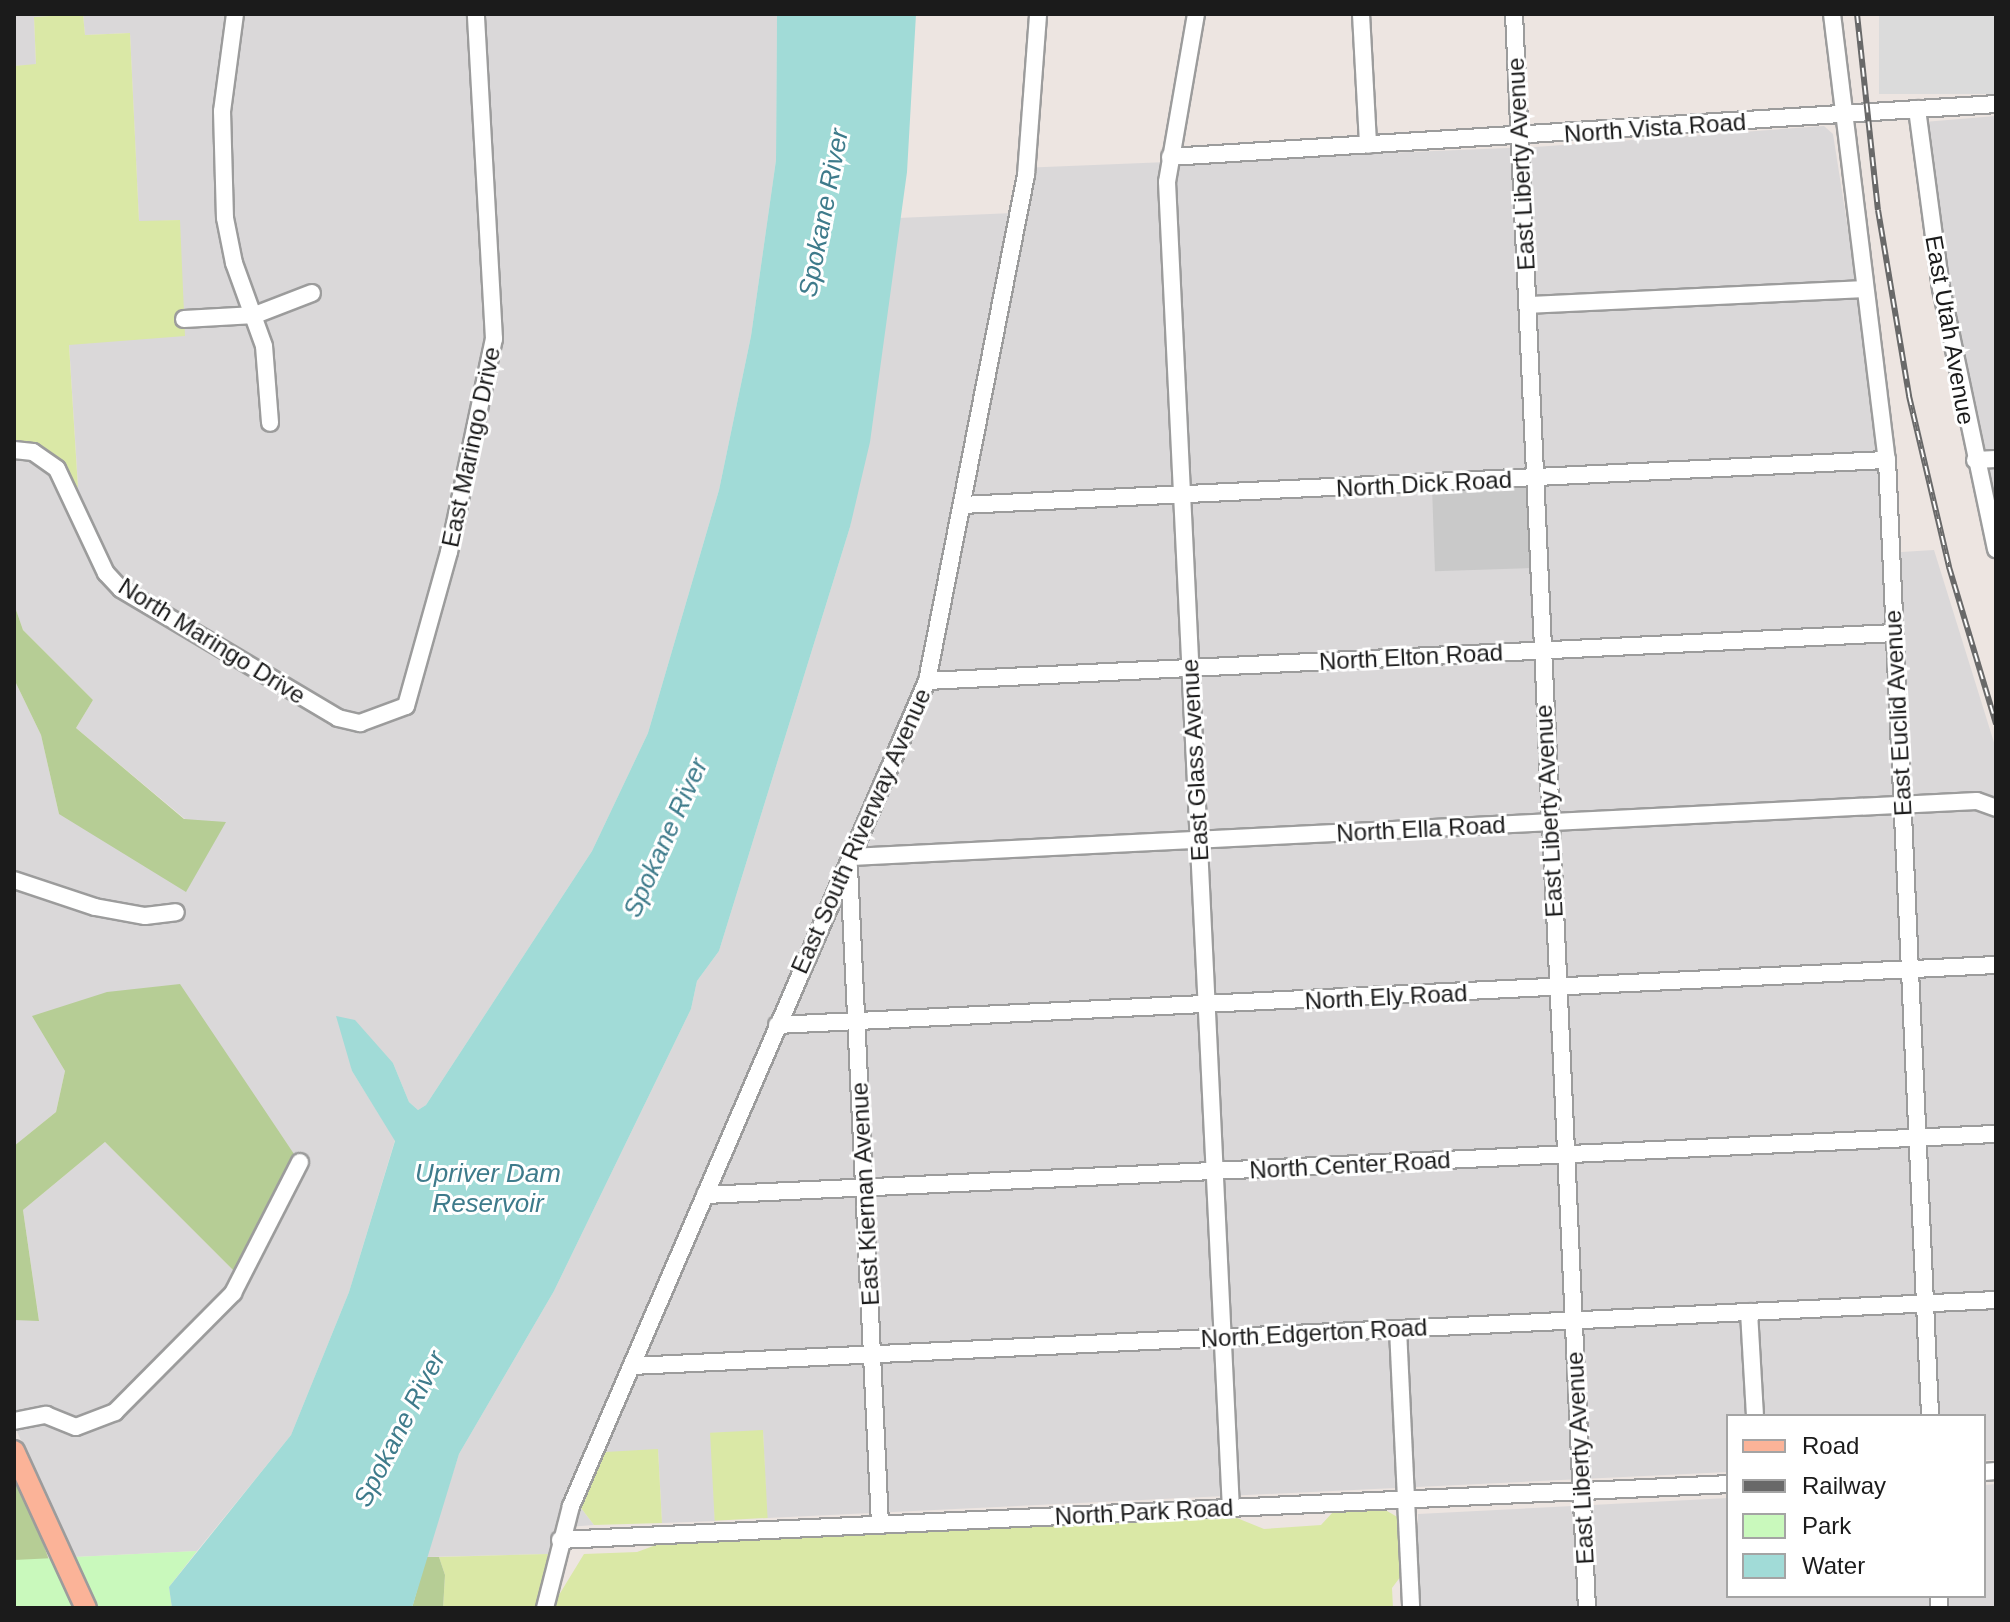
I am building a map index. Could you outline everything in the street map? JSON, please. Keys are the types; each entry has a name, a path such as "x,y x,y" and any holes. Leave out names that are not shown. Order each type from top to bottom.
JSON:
{"main road":[{"path":"14,1451 86,1608"}],"street":[{"path":"235,14 222,111 225,218 234,263 255,315 270,423"},
{"name":"East Maringo Drive","path":"384,719 406,706 418,680 488,389 494,339 476,14"},
{"name":"East South Riverway Avenue","path":"545,1608 560,1540 777,1025 927,681 1026,175 1038,14"},
{"name":"East Glass Avenue","path":"1196,14 1170,157 1182,497 1231,1508"},
{"path":"1361,14 1368,145"},
{"name":"East Liberty Avenue","path":"1514,14 1587,1608"},
{"name":"East Euclid Avenue","path":"1832,14 1840,115 1887,460 1930,1414"},
{"name":"North Vista Road","path":"1170,157 1520,137 1996,104"},
{"name":"East Utah Avenue","path":"1917,109 1941,288 1996,549"},
{"path":"1528,305 1863,289"},
{"path":"184,319 255,315 312,293"},
{"name":"North Maringo Drive","path":"14,450 33,452 57,469 106,573 121,589 338,718 384,719"},
{"path":"1975,460 1996,459"},
{"name":"North Dick Road","path":"962,505 1182,497 1887,460"},
{"name":"North Elton Road","path":"927,681 1894,633"},
{"name":"North Ella Road","path":"850,860 1199,839 1902,806 1994,806"},
{"name":"East Kiernan Avenue","path":"850,860 880,1525"},
{"path":"14,880 95,907 145,916 176,912"},
{"name":"North Ely Road","path":"777,1025 1558,989 1996,965"},
{"name":"North Center Road","path":"705,1195 1996,1134"},
{"path":"14,1421 46,1415 76,1427 115,1412 233,1293 300,1162"},
{"name":"North Edgerton Road","path":"632,1366 1996,1300"},
{"path":"1749,1312 1755,1414"},
{"path":"1398,1329 1411,1608"},
{"name":"North Park Road","path":"560,1540 1726,1484"}],"shaded area":[{"path":"14,14 777,14 776,160 751,336 719,490 648,733 592,851 426,1105 418,1110 409,1102 393,1063 345,1034 352,1071 395,1140 349,1292 291,1435 197,1551 74,1557 14,1425 14,1320 39,1320 23,1210 105,1142 236,1273 33,1017 65,1071 56,1112 14,1146 14,679 41,735 59,814 185,819 76,728 93,700 23,630 14,604 14,444 60,461 78,486 69,344 180,220 139,222 130,33 85,35 83,15 34,17 36,65 14,66"},
{"path":"1879,14 1996,14 1996,94 1879,94"},
{"path":"1996,116 1996,526 1945,286 1924,122"},
{"path":"1824,126 1833,134 1879,427 1885,553 1934,550 1996,749 1996,1460 1986,1460 1986,1414 1726,1414 1726,1472 767,1518 763,1431 711,1433 715,1521 662,1523 658,1449 581,1508 594,1525 555,1528 548,1554 426,1557 459,1454 554,1291 691,1009 697,981 719,951 850,527 898,218 1013,213 1020,168 1535,147"},
{"path":"1529,485 1532,568 1435,571 1432,488"},
{"path":"1996,1484 1996,1608 1417,1608 1418,1514 1726,1498 1726,1598 1986,1598 1986,1485"}],"green space":[{"path":"83,14 85,35 130,33 139,221 180,220 185,336 69,345 78,488 60,461 14,444 14,66 36,64 34,17"},
{"path":"14,604 23,630 93,700 76,728 184,819 226,822 186,892 59,814 41,735 14,679"},
{"path":"180,984 296,1157 236,1273 105,1142 23,1210 39,1321 14,1320 14,1146 56,1112 65,1071 32,1016 107,992"},
{"path":"763,1430 768,1518 715,1521 710,1433"},
{"path":"658,1449 662,1523 594,1525 581,1508 605,1452"},
{"path":"14,1477 37,1526 66,1608 14,1608"},
{"path":"1382,1508 1399,1518 1404,1572 1392,1588 1393,1608 551,1608 584,1554 637,1552 667,1541 1232,1516 1264,1529 1321,1525 1333,1512"},
{"path":"197,1551 169,1587 172,1608 14,1608 14,1560"},
{"path":"548,1554 538,1608 443,1608 445,1575 439,1557"},
{"path":"426,1557 439,1557 445,1575 443,1608 412,1608"}],"water":[{"name":"Upriver Dam Reservoir","path":"777,14 916,14 907,172 870,442 850,527 719,951 697,981 691,1009 554,1291 459,1454 412,1608 172,1608 169,1587 291,1435 349,1292 395,1141 352,1071 336,1016 355,1020 393,1063 409,1102 418,1110 426,1105 592,851 648,733 719,490 751,336 776,160"}],"railway":[{"path":"1857,14 1878,210 1909,396 1949,567 1996,724"}],"water label":[{"name":"Spokane River","path":"824,213"},
{"name":"Spokane River","path":"666,838"},
{"name":"Spokane River","path":"400,1429"}]}
